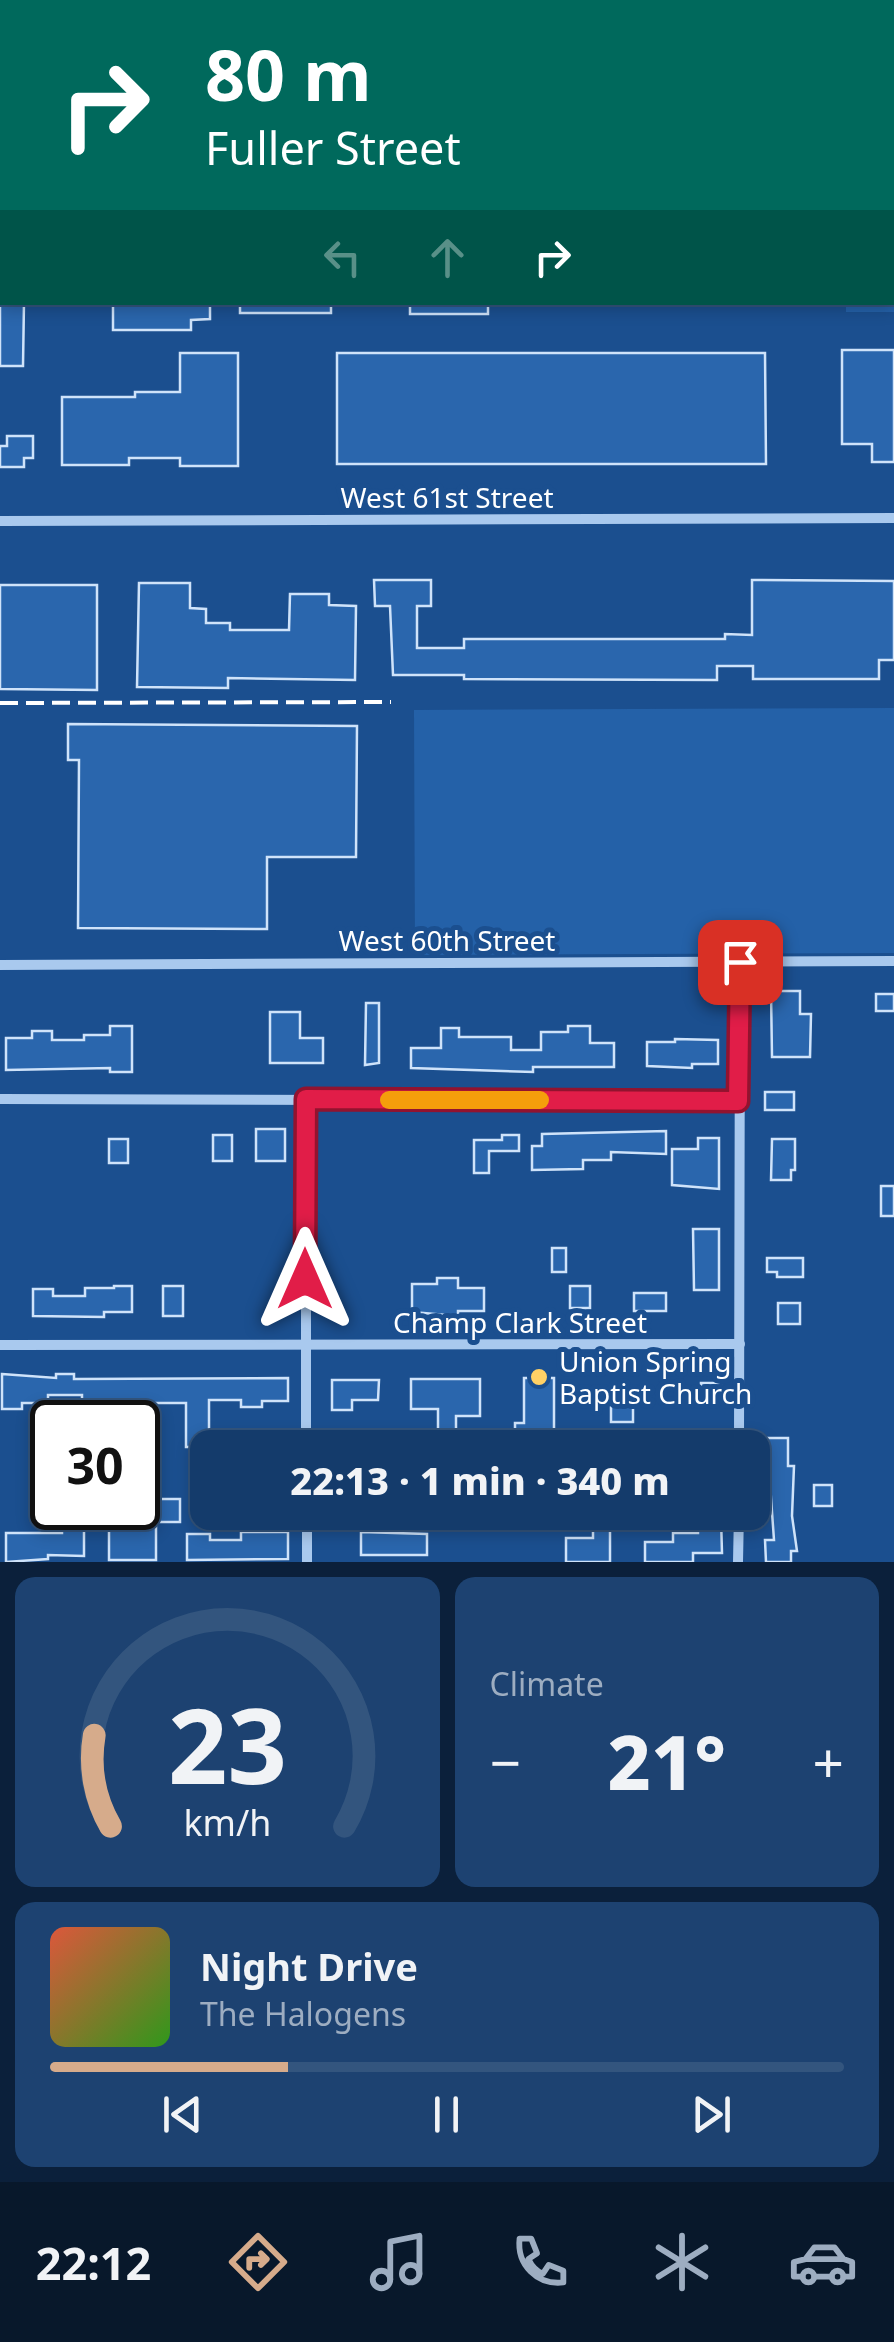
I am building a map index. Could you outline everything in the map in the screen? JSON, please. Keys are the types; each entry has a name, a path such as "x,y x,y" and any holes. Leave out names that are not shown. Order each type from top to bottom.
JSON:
{"street":[{"name":"West 61st Street","path":"0,522 894,518"},
{"name":"West 60th Street","path":"0,964 894,961"},
{"path":"739,1430 740,962"},
{"path":"0,1099 738,1101"},
{"path":"306,1099 306,1430"},
{"name":"Champ Clark Street","path":"0,1345 740,1344"},
{"path":"307,1530 307,1562"},
{"path":"738,1530 738,1562"}],"shaded area":[{"path":"846,305 894,305 894,312 846,312"},
{"path":"894,708 894,953 415,955 414,710"}],"building":[{"path":"0,305 24,305 23,366 0,366"},
{"path":"113,305 210,305 210,319 191,320 191,330 113,330"},
{"path":"240,305 331,305 331,313 240,313"},
{"path":"410,305 488,305 488,314 410,314"},
{"path":"842,350 894,350 894,462 872,462 872,444 842,444"},
{"path":"180,353 238,353 238,466 180,466 180,458 129,458 129,465 62,465 62,397 135,397 135,392 180,392"},
{"path":"337,353 765,353 766,464 337,464"},
{"path":"7,436 33,436 33,458 24,458 24,467 0,467 0,446 7,446"},
{"path":"374,580 431,580 431,606 417,606 417,648 464,648 464,639 725,639 725,634 752,635 752,580 894,581 894,660 879,660 879,679 753,679 753,666 717,666 717,680 393,675 390,606 375,606"},
{"path":"139,583 190,583 190,608 206,609 206,623 230,623 230,630 289,630 290,594 329,594 329,605 356,606 355,680 228,678 228,688 137,687"},
{"path":"0,585 97,585 97,690 0,689"},
{"path":"68,724 357,726 356,857 267,857 267,929 78,928 79,760 68,760"},
{"path":"771,991 800,991 800,1014 811,1014 810,1057 772,1057"},
{"path":"876,994 894,994 894,1011 876,1011"},
{"path":"366,1003 379,1003 379,1063 365,1065"},
{"path":"270,1012 300,1012 300,1038 323,1038 323,1063 270,1063"},
{"path":"110,1026 132,1026 132,1072 110,1072 110,1068 6,1070 6,1038 32,1038 32,1031 52,1031 52,1040 84,1040 84,1035 110,1035"},
{"path":"568,1026 590,1026 590,1043 614,1043 614,1067 533,1067 533,1072 411,1068 411,1048 441,1048 441,1028 459,1028 459,1037 511,1037 511,1050 541,1050 541,1032 568,1032"},
{"path":"718,1040 718,1064 692,1064 692,1068 647,1066 647,1042"},
{"path":"765,1092 794,1092 794,1110 765,1110"},
{"path":"256,1129 285,1129 285,1161 256,1161"},
{"path":"666,1131 666,1154 611,1152 611,1160 583,1160 583,1169 532,1170 532,1146 542,1146 542,1134"},
{"path":"213,1135 232,1135 232,1161 213,1161"},
{"path":"502,1135 519,1135 519,1151 489,1151 489,1173 474,1173 474,1140 502,1140"},
{"path":"698,1138 719,1138 719,1189 672,1185 672,1149 698,1149"},
{"path":"109,1139 128,1139 128,1163 109,1163"},
{"path":"772,1139 795,1139 795,1170 791,1170 791,1180 771,1180"},
{"path":"881,1186 894,1186 894,1216 881,1216"},
{"path":"693,1229 719,1229 719,1290 694,1290"},
{"path":"552,1248 566,1248 566,1272 552,1272"},
{"path":"767,1258 803,1258 803,1277 777,1277 777,1272 767,1272"},
{"path":"437,1278 458,1278 458,1288 484,1288 484,1311 458,1311 458,1316 412,1312 412,1284 437,1284"},
{"path":"132,1286 132,1312 104,1312 104,1317 33,1316 33,1289 53,1289 53,1296 85,1296 85,1288"},
{"path":"163,1286 183,1286 183,1316 163,1316"},
{"path":"570,1286 590,1286 590,1308 570,1308"},
{"path":"634,1293 666,1293 666,1311 634,1311"},
{"path":"778,1303 800,1303 800,1324 778,1324"},
{"path":"2,1374 56,1378 56,1374 74,1374 74,1379 288,1378 288,1401 262,1401 262,1407 241,1407 241,1400 209,1400 209,1430 190,1430 190,1447 186,1447 186,1403 82,1400 82,1395 48,1395 48,1400 22,1403 22,1409 2,1409"},
{"path":"524,1378 554,1378 554,1430 515,1430 515,1423 524,1423"},
{"path":"411,1379 480,1379 480,1416 456,1416 456,1430 438,1430 438,1409 411,1409"},
{"path":"332,1380 379,1380 378,1400 352,1400 352,1410 332,1410"},
{"path":"701,1383 721,1383 721,1401 701,1401"},
{"path":"611,1387 633,1387 633,1422 611,1422"},
{"path":"770,1438 788,1438 788,1466 794,1466 792,1516 797,1551 791,1551 791,1562 766,1562 765,1540 774,1540"},
{"path":"814,1485 832,1485 832,1506 814,1506"},
{"path":"160,1499 180,1499 180,1522 160,1522"},
{"path":"84,1530 84,1556 48,1555 48,1559 6,1562 6,1533"},
{"path":"109,1530 156,1530 156,1560 109,1560"},
{"path":"593,1530 610,1530 610,1562 566,1562 566,1538 593,1538"},
{"path":"721,1530 722,1553 693,1553 693,1562 645,1562 645,1542 673,1542 673,1533"},
{"path":"241,1532 288,1532 288,1559 187,1560 187,1534 210,1534 210,1540 241,1540"},
{"path":"361,1532 427,1534 427,1555 361,1555"}],"railway":[{"path":"0,703 391,702"}],"slow traffic":[{"path":"389,1100 540,1100"}],"place":[{"name":"Union Spring Baptist Church","path":"539,1377"}],"route":[{"path":"305,1279 306,1099 738,1101 740,962"}]}
